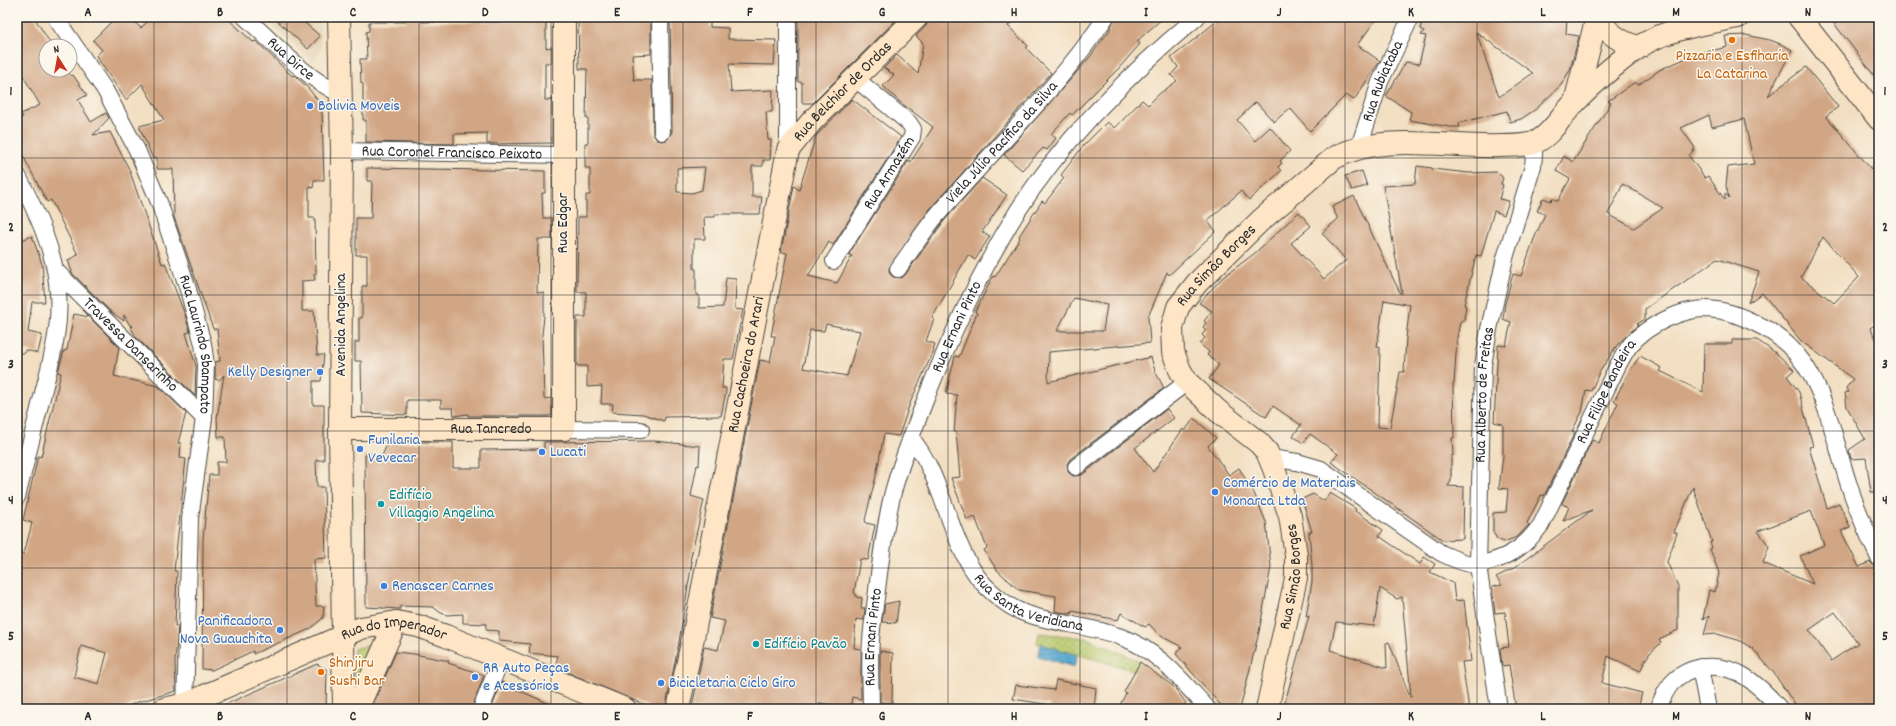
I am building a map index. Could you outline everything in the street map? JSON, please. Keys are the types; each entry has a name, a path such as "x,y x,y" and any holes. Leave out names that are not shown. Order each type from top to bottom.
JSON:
{"street":[{"name":"Rua Laurindo Sbampato","path":"55,17 85,60 123,121 137,150 159,202 187,286 203,344 206,365 204,418 189,540 185,706"},
{"name":"Rua Dirce","path":"245,17 324,86 341,94"},
{"name":"Avenida Angelina","path":"339,17 342,151 340,429 344,709"},
{"name":"Rua Edgar","path":"564,17 564,429"},
{"path":"660,17 662,132"},
{"name":"Rua Cachoeira do Arari","path":"678,709 788,150 788,17"},
{"name":"Rua Belchior de Ordas","path":"788,150 812,121 917,17"},
{"name":"Viela Júlio Pacífico da Silva","path":"898,269 936,216 1036,106 1079,54 1106,17"},
{"name":"Rua Ernani Pinto","path":"871,709 871,641 882,552 893,492 911,438 950,339 970,296 992,254 1018,211 1049,167 1087,122 1132,76 1197,17"},
{"name":"Rua Rubiataba","path":"1359,147 1380,82 1411,17"},
{"path":"1535,143 1554,127 1575,102 1639,47 1665,35 1693,26 1738,17"},
{"path":"1799,17 1879,119"},
{"path":"1597,18 1606,31 1615,38 1639,47"},
{"path":"1575,102 1597,18"},
{"name":"Rua Armazém","path":"834,261 912,137 913,129 910,122 856,79"},
{"name":"Rua Simão Borges","path":"1267,709 1296,578 1290,516 1270,458 1259,443 1218,411 1187,382 1176,361 1171,335 1173,320 1178,307 1197,283 1260,221 1334,158 1359,147 1376,144 1410,143 1481,147 1535,143"},
{"name":"Rua Alberto de Freitas","path":"1499,709 1478,565 1483,366 1495,300 1505,258 1533,166 1535,143"},
{"name":"Rua Coronel Francisco Peixoto","path":"342,151 563,155"},
{"path":"17,174 38,219 56,272 59,295 53,353 20,470 17,497"},
{"name":"Travessa Dansarinho","path":"56,272 204,418"},
{"name":"Rua Filipe Bandeira","path":"1270,458 1297,462 1321,470 1441,553 1459,561 1478,565 1502,559 1521,548 1530,540 1541,525 1618,365 1631,344 1651,328 1680,314 1699,309 1724,310 1771,330 1792,348 1811,372 1823,401 1848,484 1865,528 1879,558"},
{"path":"1076,467 1187,382"},
{"name":"Rua Tancredo","path":"340,429 641,430"},
{"name":"Rua Santa Veridiana","path":"911,438 919,447 932,472 970,564 978,578 988,588 1007,604 1022,613 1099,630 1121,637 1147,650 1172,669 1208,709"},
{"path":"357,709 396,622"},
{"name":"Rua do Imperador","path":"164,709 185,706 344,634 377,624 396,622 418,626 446,636 602,705 625,709"},
{"path":"481,709 500,659"},
{"path":"1658,709 1670,684 1684,674 1700,667 1714,666 1730,670 1744,676 1780,709"},
{"path":"1700,667 1708,709"}],"shaded area":[{"path":"263,17 321,17 320,51 314,62"}],"green space":[{"path":"1039,633 1087,638 1141,662 1136,671 1037,643"},
{"path":"376,644 354,704 354,649"}],"water":[{"path":"1041,644 1077,655 1074,667 1038,656"}],"building":[{"path":"17,17 34,17 47,38 38,38 38,78 75,78 87,95 78,100 91,122 106,113 109,118 93,135 110,132 129,169 162,264 165,263 190,332 186,333 196,366 195,396 136,337 130,326 133,327 129,324 124,315 124,321 111,312 71,272 68,260 78,255 51,200 47,202 17,144 17,120 23,117 21,114 40,105 22,74 17,77"},
{"path":"116,17 129,17 141,28 152,17 226,17 253,42 256,41 292,76 294,75 308,88 319,102 322,113 324,180 314,180 313,188 309,187 309,218 315,218 316,274 314,274 315,280 302,281 302,311 314,311 317,355 324,355 321,381 313,381 313,405 324,405 324,460 316,460 317,487 324,487 326,558 314,559 316,606 324,606 323,618 310,629 253,654 253,651 212,670 202,669 203,540 209,475 217,475 217,462 226,462 225,437 218,437 217,418 224,375 219,380 215,379 215,362 220,361 217,329 213,329 174,217 173,169 157,169 157,157 153,159 139,126 164,120 142,84 126,100 96,56 102,50 93,40"},
{"path":"273,17 298,17 320,36 308,49"},
{"path":"406,17 422,17 422,22 545,22 546,48 552,47 552,63 545,63 545,100 552,100 552,143 487,144 487,133 454,134 454,144 366,142 366,120 363,120 363,84 361,83 360,59 367,59 366,32 369,31 369,22 406,22"},
{"path":"578,17 651,17 651,54 632,55 634,80 652,80 653,133 657,140 662,141 667,140 672,132 670,17 710,17 710,27 728,28 728,39 776,40 774,65 729,64 731,92 773,90 772,112 766,112 768,140 771,140 770,160 763,160 763,166 752,166 752,197 762,197 760,214 715,214 715,217 704,217 705,239 694,239 694,269 696,269 696,295 699,295 699,308 723,307 726,278 736,279 735,309 743,310 733,359 724,359 722,388 726,388 726,392 721,416 665,417 664,421 643,414 612,412 613,404 601,404 602,386 587,387 587,366 577,366 577,317 586,317 586,292 577,292 578,217 586,217 586,195 590,195 590,168 585,168 585,143 588,143 588,118 586,118 587,69 579,69","holes":["705,167 702,190 692,193 677,192 677,168"]},
{"path":"798,17 899,17 813,103 802,103 802,82 798,82"},
{"path":"929,17 1016,17 1008,26 1028,46 1026,48 1051,73 930,209 889,268 889,273 893,277 902,278 944,221 982,178 1007,195 982,232 990,236 975,260 968,255 932,318 934,319 926,341 935,344 934,350 910,403 899,436 884,434 876,476 865,520 866,523 875,525 868,560 860,559 854,593 856,594 856,597 862,598 861,608 865,608 864,620 856,619 854,648 861,649 861,699 852,697 850,709 820,703 819,709 692,708 704,647 718,650 725,621 710,618 760,360 770,362 775,336 771,336 787,253 781,252 794,186 799,190 816,136 852,99 901,137 833,245 829,242 808,276 837,283 852,256 849,254 909,160 910,163 933,127 900,102 883,86 894,75 884,68 897,55 918,74 923,43 916,36 926,26","holes":["826,324 860,331 847,376 803,368 810,330 824,331"]},
{"path":"1115,17 1164,17 1137,41 1140,44 1119,68 1072,115 1070,113 1051,134 1056,138 1047,150 1043,148 1022,170 1004,155 1090,57 1109,31"},
{"path":"1222,17 1378,17 1357,45 1380,61 1354,100 1346,95 1310,131 1290,108 1274,122 1256,102 1237,120 1255,141 1270,127 1290,151 1280,161 1282,163 1278,167 1281,171 1249,200 1241,191 1207,221 1216,231 1169,275 1167,272 1148,317 1150,343 1049,352 1048,382 1151,357 1155,371 1164,388 1070,459 1067,464 1068,472 1073,476 1082,475 1167,409 1174,418 1135,448 1153,472 1183,429 1185,431 1194,418 1216,438 1208,446 1229,475 1239,468 1254,493 1266,522 1271,567 1259,632 1240,709 1224,709 1176,654 1182,647 1159,635 1149,624 1145,627 1121,613 1118,620 1072,611 1071,614 1055,611 1056,596 1019,590 997,570 984,550 987,548 975,517 967,520 951,478 960,477 956,432 954,432 957,395 946,394 955,356 959,357 977,313 975,312 993,276 995,277 1042,201 1045,203 1064,178 1061,175 1084,145 1107,122 1115,128 1142,100 1148,105 1159,94 1177,81 1171,75 1178,67 1171,58","holes":["1074,298 1107,305 1103,331 1057,331"]},
{"path":"1423,17 1567,17 1566,34 1579,36 1570,70 1561,85 1536,109 1521,119 1510,122 1507,111 1459,123 1460,127 1450,127 1409,120 1411,112 1386,96 1406,62 1419,64 1426,36 1421,35 1424,31 1420,29","holes":["1476,32 1533,73 1499,97"]},
{"path":"1829,17 1879,17 1879,82 1857,53"},
{"path":"1746,35 1770,40 1792,50 1768,96 1806,67 1838,107 1826,116 1871,169 1879,163 1879,322 1870,328 1879,344 1879,492 1871,492 1866,458 1851,459 1849,450 1865,439 1847,407 1845,393 1849,392 1846,388 1853,379 1801,341 1762,293 1748,303 1759,272 1717,259 1645,309 1645,319 1637,324 1638,325 1617,345 1599,373 1591,391 1586,390 1582,412 1572,431 1575,432 1544,496 1541,495 1527,523 1529,525 1517,537 1504,542 1497,539 1493,532 1493,513 1506,512 1508,489 1499,488 1503,456 1503,424 1494,422 1498,345 1506,346 1511,322 1503,319 1505,304 1513,274 1521,276 1534,239 1545,214 1537,211 1543,198 1551,201 1552,198 1558,201 1570,179 1556,171 1564,156 1573,162 1611,103 1608,101 1635,82 1638,85 1661,69 1694,55 1727,47 1725,36","holes":["1709,115 1712,127 1744,119 1754,164 1728,167 1726,186 1729,198 1725,193 1725,200 1708,176 1705,178 1689,156 1695,148 1681,128","1623,184 1663,208 1634,228 1608,214","1823,237 1859,277 1834,303 1801,277"]},
{"path":"1417,166 1469,173 1497,172 1503,178 1501,184 1503,185 1499,199 1509,201 1504,215 1494,211 1481,256 1476,255 1464,305 1466,306 1464,319 1460,322 1457,338 1453,384 1453,456 1451,456 1451,481 1448,486 1464,487 1463,539 1443,540 1331,462 1338,454 1310,434 1303,443 1293,436 1301,425 1273,406 1266,417 1209,379 1219,365 1207,355 1209,352 1200,344 1205,338 1202,335 1206,330 1203,327 1206,323 1204,321 1212,311 1199,303 1222,278 1255,253 1299,212 1311,226 1291,243 1324,279 1346,260 1322,233 1338,219 1332,207 1354,196 1400,293 1402,293 1383,186 1415,184","holes":["1384,300 1410,305 1404,372 1400,372 1390,428 1378,427 1380,347 1377,347"]},
{"path":"367,168 545,171 545,193 542,193 543,218 552,218 552,239 538,239 537,292 544,293 542,334 544,399 552,398 552,415 468,416 468,414 454,416 453,408 441,408 441,400 407,400 407,415 362,413 361,361 355,361 355,342 359,342 359,318 362,318 362,286 367,286 367,255 356,255 356,218 371,218 372,181 367,181"},
{"path":"1362,171 1367,186 1352,190 1345,176"},
{"path":"32,236 42,264 45,302 32,302 28,332 42,335 38,353 25,350 25,353 17,353 17,242"},
{"path":"74,314 89,317 119,347 114,376 158,386 186,413 178,443 181,443 180,458 186,459 174,571 177,571 175,626 178,626 175,662 176,691 138,702 121,709 17,709 17,552 24,554 32,523 23,520 38,456 41,457 61,373 58,372 64,351 67,350","holes":["81,646 107,653 99,684 74,677"]},
{"path":"1732,340 1757,340 1776,353 1794,370 1787,376 1799,392 1813,446 1809,447 1827,508 1839,503 1850,527 1841,531 1859,567 1870,562 1874,566 1879,567 1879,709 1798,709 1773,672 1752,648 1738,640 1717,634 1704,635 1709,616 1703,619 1709,590 1715,592 1719,573 1710,549 1712,548 1710,542 1712,542 1693,487 1674,532 1677,533 1667,562 1678,586 1678,630 1659,639 1661,643 1649,654 1640,671 1608,656 1602,683 1642,693 1638,709 1574,709 1575,705 1544,709 1516,709 1509,665 1502,666 1500,648 1509,647 1505,612 1495,613 1492,587 1502,585 1496,577 1514,568 1592,510 1563,521 1569,507 1562,504 1592,440 1599,443 1618,403 1614,401 1628,374 1640,356 1662,368 1660,371 1703,392 1704,344 1732,344","holes":["1811,511 1824,545 1800,556 1813,584 1763,563 1769,546 1758,531","1835,612 1858,643 1831,661 1809,630"]},
{"path":"655,441 700,446 699,466 697,465 691,496 704,500 690,561 692,562 679,642 666,705 662,708 655,709 555,667 558,656 529,653 530,644 499,641 499,631 486,630 486,624 463,623 463,614 447,615 441,613 433,607 400,606 400,609 366,607 365,455 382,456 388,442 453,442 453,468 481,468 481,450 544,449 544,442"},
{"path":"1330,493 1356,509 1355,511 1383,530 1379,536 1420,564 1424,557 1435,564 1430,572 1453,583 1455,601 1464,600 1471,661 1462,662 1469,709 1283,709 1309,616 1306,617 1312,582 1309,532 1312,532 1302,499 1313,494 1324,501","holes":["1380,588 1397,599 1402,597 1411,697 1389,642 1386,643 1387,668 1330,650 1336,622 1374,626"]},
{"path":"899,601 896,623 882,622 885,604"},
{"path":"880,651 893,653 892,703 880,702"},
{"path":"396,652 449,661 448,663 484,675 472,709 371,709"},
{"path":"1140,662 1174,687 1186,703 1180,709 1118,709 1126,693 1124,692"},
{"path":"317,664 327,670 326,709 215,709"},
{"path":"1056,680 1096,688 1094,709 1050,709 1051,705 1013,699 1016,685 1054,690"},
{"path":"502,682 516,689 561,709 491,709"}],"place":[{"name":"Pizzaria e Esfiharia La Catarina","path":"1732,40"},
{"name":"Bolivia Moveis","path":"310,106"},
{"name":"Kelly Designer","path":"320,372"},
{"name":"Funilaria Vevecar","path":"360,449"},
{"name":"Lucati","path":"542,452"},
{"name":"Comércio de Materiais Monarca Ltda","path":"1215,492"},
{"name":"Edifício Villaggio Angelina","path":"381,504"},
{"name":"Renascer Carnes","path":"384,586"},
{"name":"Panificadora Nova Guauchita","path":"280,630"},
{"name":"Edifício Pavão","path":"756,644"},
{"name":"Shinjiru Sushi Bar","path":"321,672"},
{"name":"RR Auto Peças e Acessórios","path":"475,677"},
{"name":"Bicicletaria Ciclo Giro","path":"661,683"}]}
